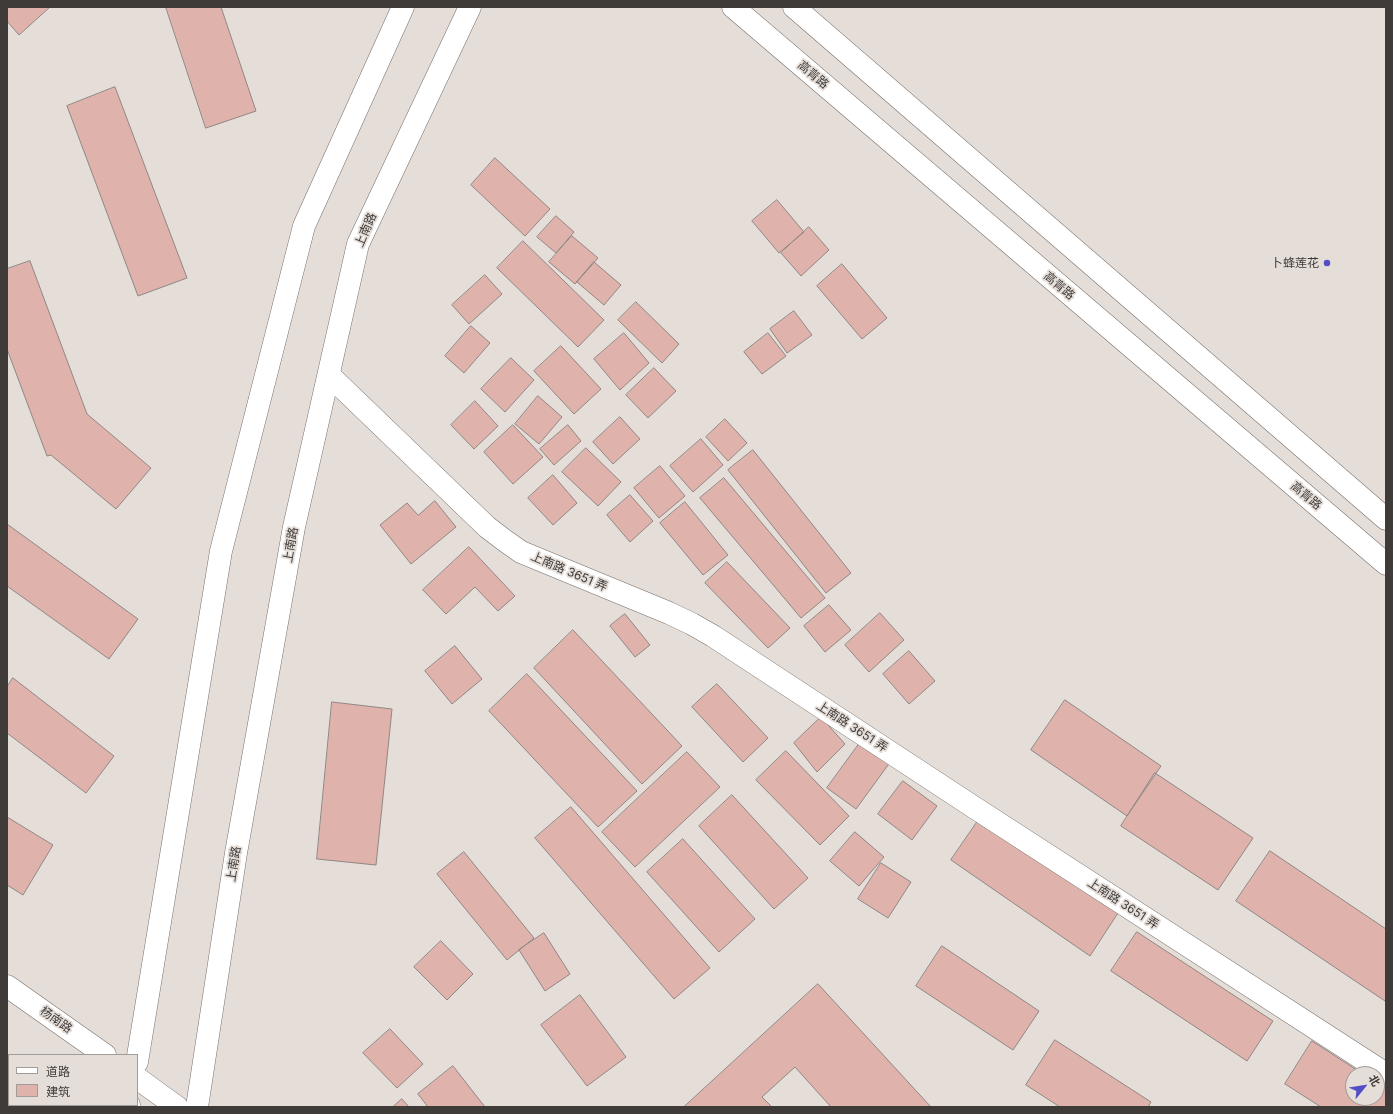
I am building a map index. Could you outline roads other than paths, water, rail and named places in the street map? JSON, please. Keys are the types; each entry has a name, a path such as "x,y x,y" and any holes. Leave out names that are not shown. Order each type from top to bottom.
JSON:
{"main road":[{"path":"138,1056 221,551 304,226 403,7"},
{"name":"上南路","path":"197,1107 237,845 292,535 358,244 470,7"},
{"name":"高青路","path":"733,7 1386,564"},
{"path":"794,7 1386,519"},
{"name":"上南路 3651 弄","path":"329,375 487,527 521,552 669,613 713,636 1386,1074"},
{"name":"杨南路","path":"7,986 104,1054"},
{"path":"138,1079 177,1107"}],"place":[{"name":"卜蜂莲花","path":"1327,263"}]}
